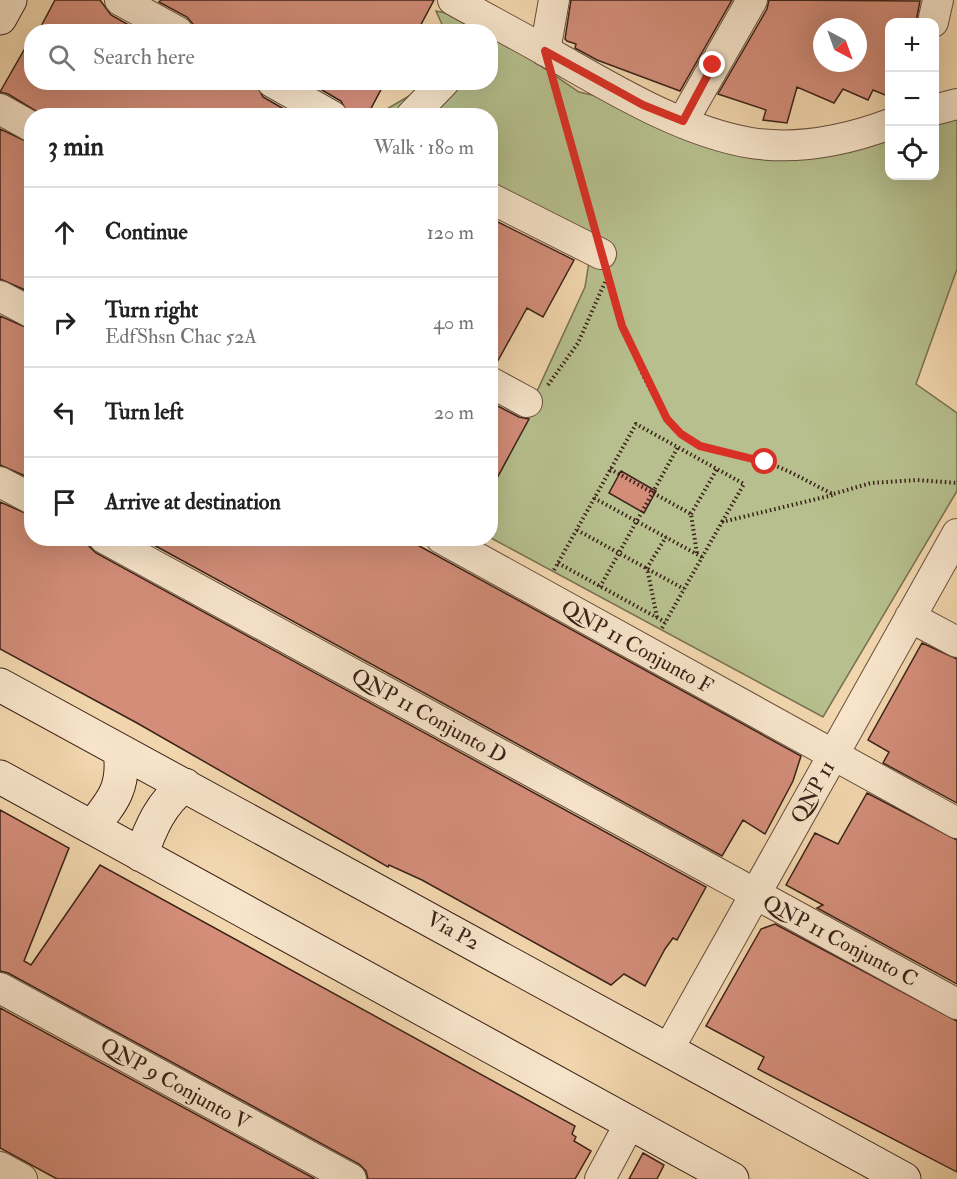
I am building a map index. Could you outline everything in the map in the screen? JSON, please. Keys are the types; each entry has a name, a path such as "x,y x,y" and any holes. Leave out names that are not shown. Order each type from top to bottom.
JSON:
{"main road":[{"path":"0,18 10,0"},
{"name":"Via P2","path":"0,685 904,1179"},
{"path":"92,826 112,802 120,783 123,771 120,751"},
{"path":"0,777 732,1179"},
{"path":"141,855 151,826 164,804 185,785"}],"street":[{"path":"120,0 164,24"},
{"path":"453,0 483,24"},
{"path":"545,51 554,0"},
{"path":"683,121 752,0"},
{"path":"934,18 938,0"},
{"path":"499,37 545,51 643,105 683,121 752,143 810,144 857,137 885,126"},
{"path":"286,90 318,108"},
{"path":"419,108 436,90"},
{"path":"939,109 957,104"},
{"path":"0,109 24,122"},
{"path":"498,202 602,254"},
{"path":"0,296 24,309"},
{"path":"498,386 527,402"},
{"path":"0,482 24,495"},
{"name":"QNP 11","path":"668,1050 957,534"},
{"name":"QNP 11 Conjunto D","path":"119,546 755,895"},
{"name":"QNP 11 Conjunto F","path":"455,546 957,823"},
{"path":"910,617 957,642"},
{"name":"QNP 11 Conjunto C","path":"755,895 957,1004"},
{"name":"QNP 9 Conjunto V","path":"0,988 351,1179"},
{"path":"600,1179 630,1123"},
{"path":"0,1167 22,1179"}],"path":[{"path":"545,51 602,254"},
{"path":"527,402 536,398 578,343 608,276 622,326 641,370 667,419 681,434 700,446 718,453 765,462 833,495"},
{"path":"553,572 636,424 744,484 661,630"},
{"path":"600,587 678,447"},
{"path":"610,469 691,514"},
{"path":"697,554 691,514 717,469"},
{"path":"722,522 833,495 871,483 916,480 957,483"},
{"path":"594,498 702,557"},
{"path":"577,530 684,589"},
{"path":"657,618 647,568 666,537"},
{"path":"558,564 665,622"}],"green space":[{"path":"436,11 470,18 479,24 442,24"},
{"path":"498,37 579,92 788,140 885,119 885,180 939,180 939,107 957,103 957,269 916,384 957,413 957,491 823,717 498,542 498,476 585,287 593,237 498,186 498,108 389,108 419,90 498,90"}],"building":[{"path":"55,0 100,0 111,15 127,24 42,24"},
{"path":"161,0 434,0 421,24 193,24 187,17 159,2"},
{"path":"571,0 732,0 680,91 597,60 575,48 576,44 565,39"},
{"path":"769,0 920,1 917,18 885,18 885,95 873,90 868,100 843,89 834,103 797,87 787,123 763,120 766,110 718,94 767,9"},
{"path":"24,50 24,90 259,90 263,97 282,108 31,108 8,94 0,92"},
{"path":"322,90 381,90 371,108 345,108 341,101"},
{"path":"0,129 24,140 24,290 0,279"},
{"path":"498,222 574,260 543,317 527,308 498,361"},
{"path":"0,316 24,326 24,476 0,465"},
{"path":"498,406 519,417 529,419 498,476"},
{"path":"621,471 656,491 644,513 609,493"},
{"path":"0,502 24,512 24,546 89,546 96,553 706,887 677,940 673,938 665,949 645,986 624,974 611,985 422,880 389,865 388,867 137,723 0,649"},
{"path":"156,546 420,546 801,756 793,781 765,834 743,820 722,856"},
{"path":"922,643 957,659 957,803 883,763 889,752 868,740"},
{"path":"867,793 957,840 957,984 817,908 823,905 786,885 815,833 838,844"},
{"path":"0,810 69,848 24,961 31,965 100,865 575,1126 572,1134 576,1137 574,1141 591,1151 575,1179 368,1179 366,1171 359,1164 8,973 0,971"},
{"path":"775,924 957,1021 957,1172 758,1069 764,1057 706,1026 761,929"},
{"path":"0,1008 315,1179 57,1179 0,1148"},
{"path":"643,1153 664,1165 657,1179 629,1179"}],"route":[{"path":"713,65 683,121 643,105 545,51 622,326 641,370 667,419 681,434 700,446 718,453 765,462"}]}
